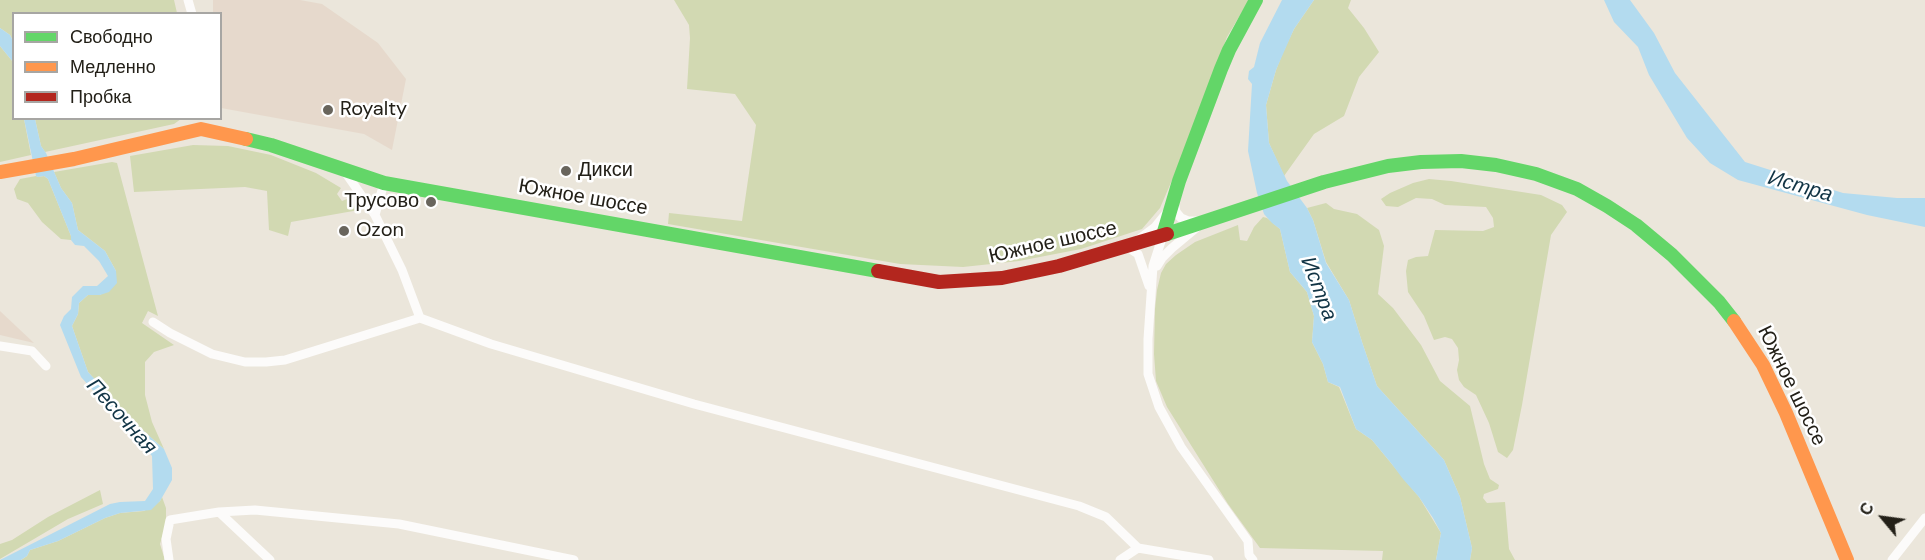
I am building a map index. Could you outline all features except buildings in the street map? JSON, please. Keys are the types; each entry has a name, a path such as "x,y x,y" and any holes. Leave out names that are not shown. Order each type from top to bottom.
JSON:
{"main road":[{"path":"1162,235 1179,181 1221,69 1256,0"},
{"name":"Южное шоссе","path":"0,172 74,159 200,124 384,183 939,282 1002,278 1059,266 1208,221 1324,182 1389,166 1461,161 1496,165 1536,174 1577,189 1607,206 1636,225 1672,255 1719,302 1740,328 1763,365 1786,413 1847,560"}],"street":[{"path":"343,169 375,215 402,270 420,318"},
{"path":"375,215 384,183"},
{"path":"1174,202 1176,212 1181,218 1188,221 1208,221"},
{"path":"1151,292 1138,254 1126,246 1155,227 1174,202"},
{"path":"1151,292 1162,258 1182,237 1208,221"},
{"path":"1162,235 1153,266 1148,374 1159,407 1181,447 1248,541 1249,558"},
{"path":"153,322 212,354 245,362 266,362 285,360 420,318 491,344 694,404 1079,506 1106,517 1138,548 1209,560"},
{"path":"0,346 32,351 46,366"},
{"path":"169,560 166,539 170,520 219,512 255,510 399,524 574,560"},
{"path":"219,512 270,560"},
{"path":"1892,560 1925,518"},
{"path":"1120,560 1138,548"}],"shaded area":[{"path":"213,0 300,0 322,4 378,43 406,79 392,150 364,134 222,108 222,12 213,12"},
{"path":"0,311 34,343 0,335"}],"green space":[{"path":"0,0 174,0 177,12 12,12 12,39 0,28"},
{"path":"674,0 1249,0 1227,37 1185,150 1160,208 1142,229 1081,249 1019,261 963,267 900,264 668,224 669,213 742,221 756,125 735,94 687,89 689,25"},
{"path":"1314,0 1351,0 1348,8 1379,52 1359,77 1344,116 1314,134 1284,176 1269,143 1266,105 1283,52 1294,29"},
{"path":"0,46 12,61 12,120 24,120 31,155 0,162"},
{"path":"35,120 180,120 174,124 45,152 41,146"},
{"path":"193,145 228,146 271,155 316,173 341,188 337,194 342,201 347,199 359,210 291,222 288,236 269,230 267,191 245,187 134,192 130,156"},
{"path":"117,163 158,316 148,311 142,323 174,345 154,352 145,362 145,395 152,422 164,449 139,427 88,372 72,326 78,314 79,303 88,295 100,295 116,283 116,271 105,251 78,230 72,203 61,188 54,172"},
{"path":"44,176 48,179 71,240 61,239 42,222 28,203 17,199 14,189 20,179"},
{"path":"1429,179 1541,195 1562,205 1567,212 1551,235 1522,405 1513,450 1507,458 1498,452 1489,423 1476,395 1464,387 1459,380 1458,348 1452,339 1445,337 1434,340 1424,316 1408,292 1406,271 1408,260 1428,256 1435,230 1483,231 1494,227 1493,218 1486,207 1445,205 1432,199 1416,198 1398,207 1386,206 1381,199 1413,183"},
{"path":"1326,203 1334,209 1357,214 1379,230 1384,246 1378,294 1393,308 1421,345 1440,381 1470,406 1484,464 1490,479 1499,485 1498,489 1484,494 1483,498 1487,503 1505,502 1509,549 1515,560 1470,560 1472,548 1460,497 1444,460 1377,386 1349,300 1326,262 1307,208"},
{"path":"1263,217 1280,229 1290,272 1307,292 1314,316 1312,342 1323,364 1328,382 1339,387 1356,429 1372,440 1419,497 1441,533 1436,560 1382,560 1383,551 1260,548 1228,504 1167,407 1156,381 1154,354 1155,309 1161,273 1166,264 1195,242 1238,225 1240,240 1247,241 1254,227"},
{"path":"100,490 103,504 68,519 0,559 0,544 12,540 48,517"},
{"path":"162,497 166,508 166,524 160,544 165,560 21,560 30,550 58,541 105,518 120,513 144,511 160,501"}],"water":[{"name":"Истра","path":"1282,0 1314,0 1294,29 1276,70 1266,105 1269,143 1287,181 1307,208 1326,263 1349,300 1377,386 1444,460 1460,497 1472,548 1470,560 1436,560 1441,533 1433,518 1419,497 1372,440 1356,429 1340,387 1328,382 1323,364 1312,342 1314,316 1307,292 1290,272 1280,229 1264,214 1248,151 1252,84 1248,79 1249,71 1254,67 1260,43"},
{"name":"Истра","path":"1604,0 1630,0 1654,33 1675,73 1745,162 1843,193 1925,198 1925,227 1867,215 1738,180 1710,163 1687,138 1649,75 1638,47 1614,22"},
{"path":"0,28 12,39 12,61 0,46"},
{"name":"Песочная","path":"24,120 35,120 41,146 61,188 72,203 78,230 105,251 116,271 117,283 109,292 88,295 79,303 78,314 72,326 88,372 139,427 164,449 172,468 172,480 160,501 151,510 120,513 58,541 30,550 21,560 0,560 110,504 145,501 153,489 152,456 81,377 60,325 64,316 71,309 72,297 83,286 97,286 108,276 99,261 84,246 75,245 71,240 48,179 44,176 36,176"}],"traffic: fast":[{"path":"1163,235 1179,181 1221,69 1256,0"},
{"path":"246,139 271,145 384,183 878,271"},
{"path":"1167,234 1324,182 1388,166 1461,161 1496,165 1536,174 1577,189 1636,225 1672,255 1719,302 1734,321"}],"traffic: slow":[{"path":"0,172 74,159 201,129 246,139"},
{"path":"1734,321 1763,365 1786,413 1847,560"}],"traffic: jam":[{"path":"878,271 939,282 1002,278 1059,266 1167,234"}],"place":[{"name":"Royalty","path":"328,110"},
{"name":"Дикси","path":"566,171"},
{"name":"Трусово","path":"431,202"},
{"name":"Ozon","path":"344,231"}]}
